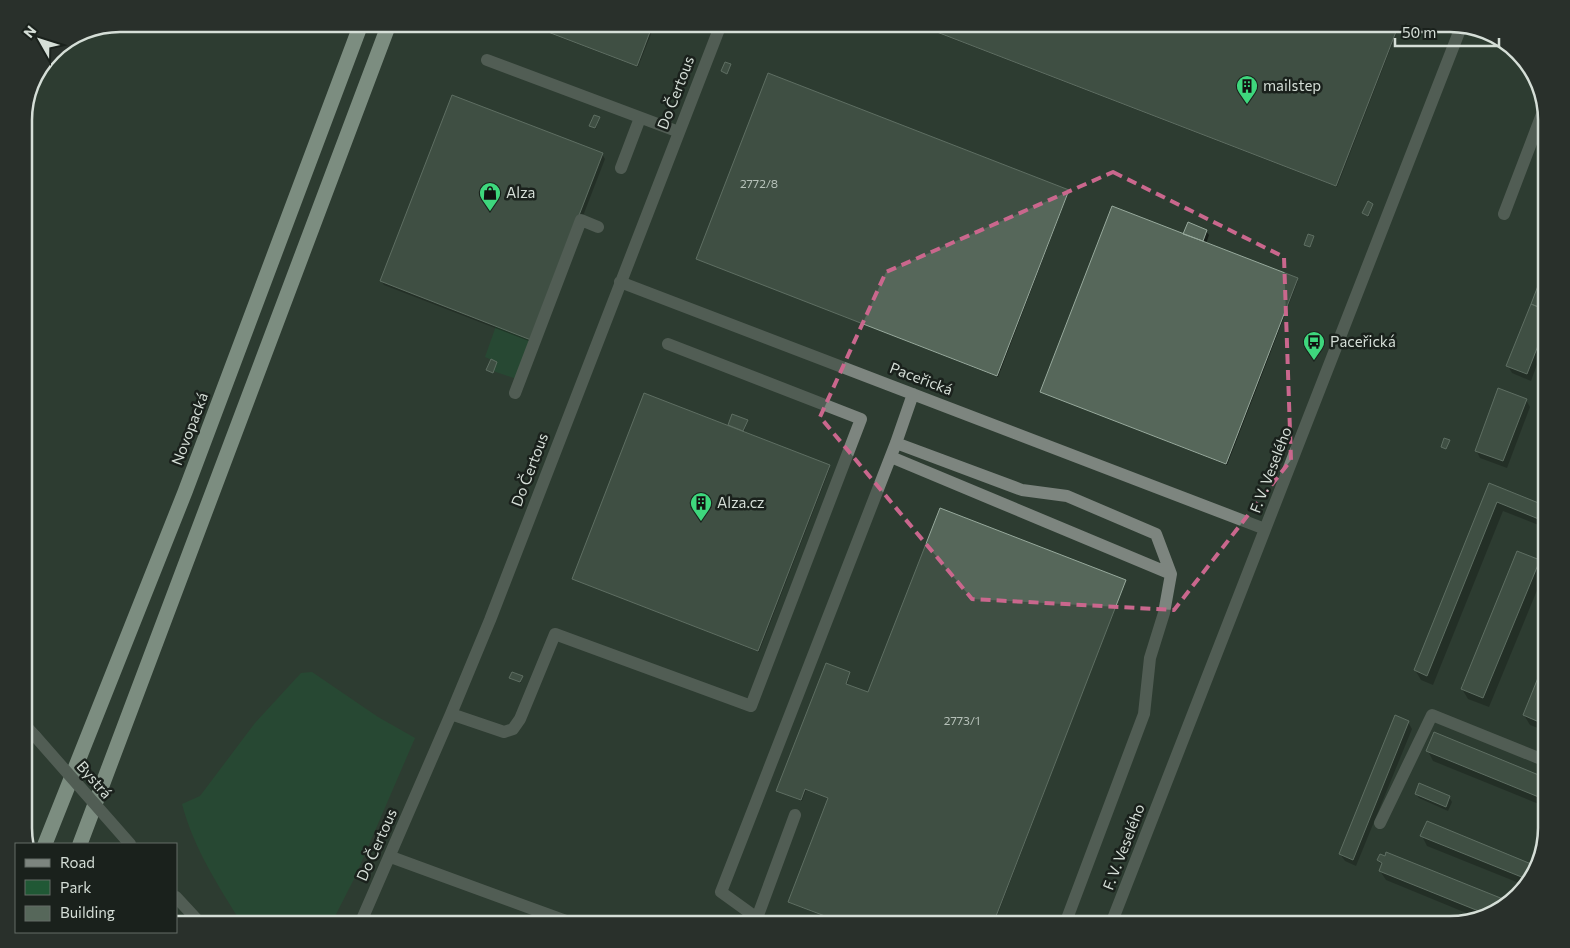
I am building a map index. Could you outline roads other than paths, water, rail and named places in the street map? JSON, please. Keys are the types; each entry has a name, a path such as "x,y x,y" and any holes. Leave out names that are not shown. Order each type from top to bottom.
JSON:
{"highway":[{"name":"Novopacká","path":"45,843 189,483 358,32"},
{"path":"80,843 386,32"}],"street":[{"name":"Do Čertous","path":"364,916 452,714 717,32"},
{"name":"F. V. Veselého","path":"1114,916 1459,33"},
{"path":"487,60 678,132"},
{"path":"621,168 640,118"},
{"path":"1504,214 1537,127"},
{"path":"515,393 581,220 598,227"},
{"name":"Paceřická","path":"620,282 1265,529"},
{"path":"452,714 504,732 513,729 520,719 554,634 750,706 861,419 668,344"},
{"path":"754,916 721,892 891,457 913,394"},
{"path":"896,443 1022,490 1066,496 1156,534 1171,574 1164,614 1150,658 1144,714 1068,916"},
{"path":"891,457 1171,574"},
{"path":"1380,823 1432,716 1538,758"},
{"name":"Bystrá","path":"33,734 129,843"},
{"path":"758,916 795,815"},
{"path":"390,857 552,916"},
{"path":"178,899 193,916"}],"place":[{"name":"mailstep","path":"1247,105"},
{"name":"Alza","path":"490,212"},
{"name":"Paceřická","path":"1314,361"},
{"name":"Alza.cz","path":"701,522"}]}
